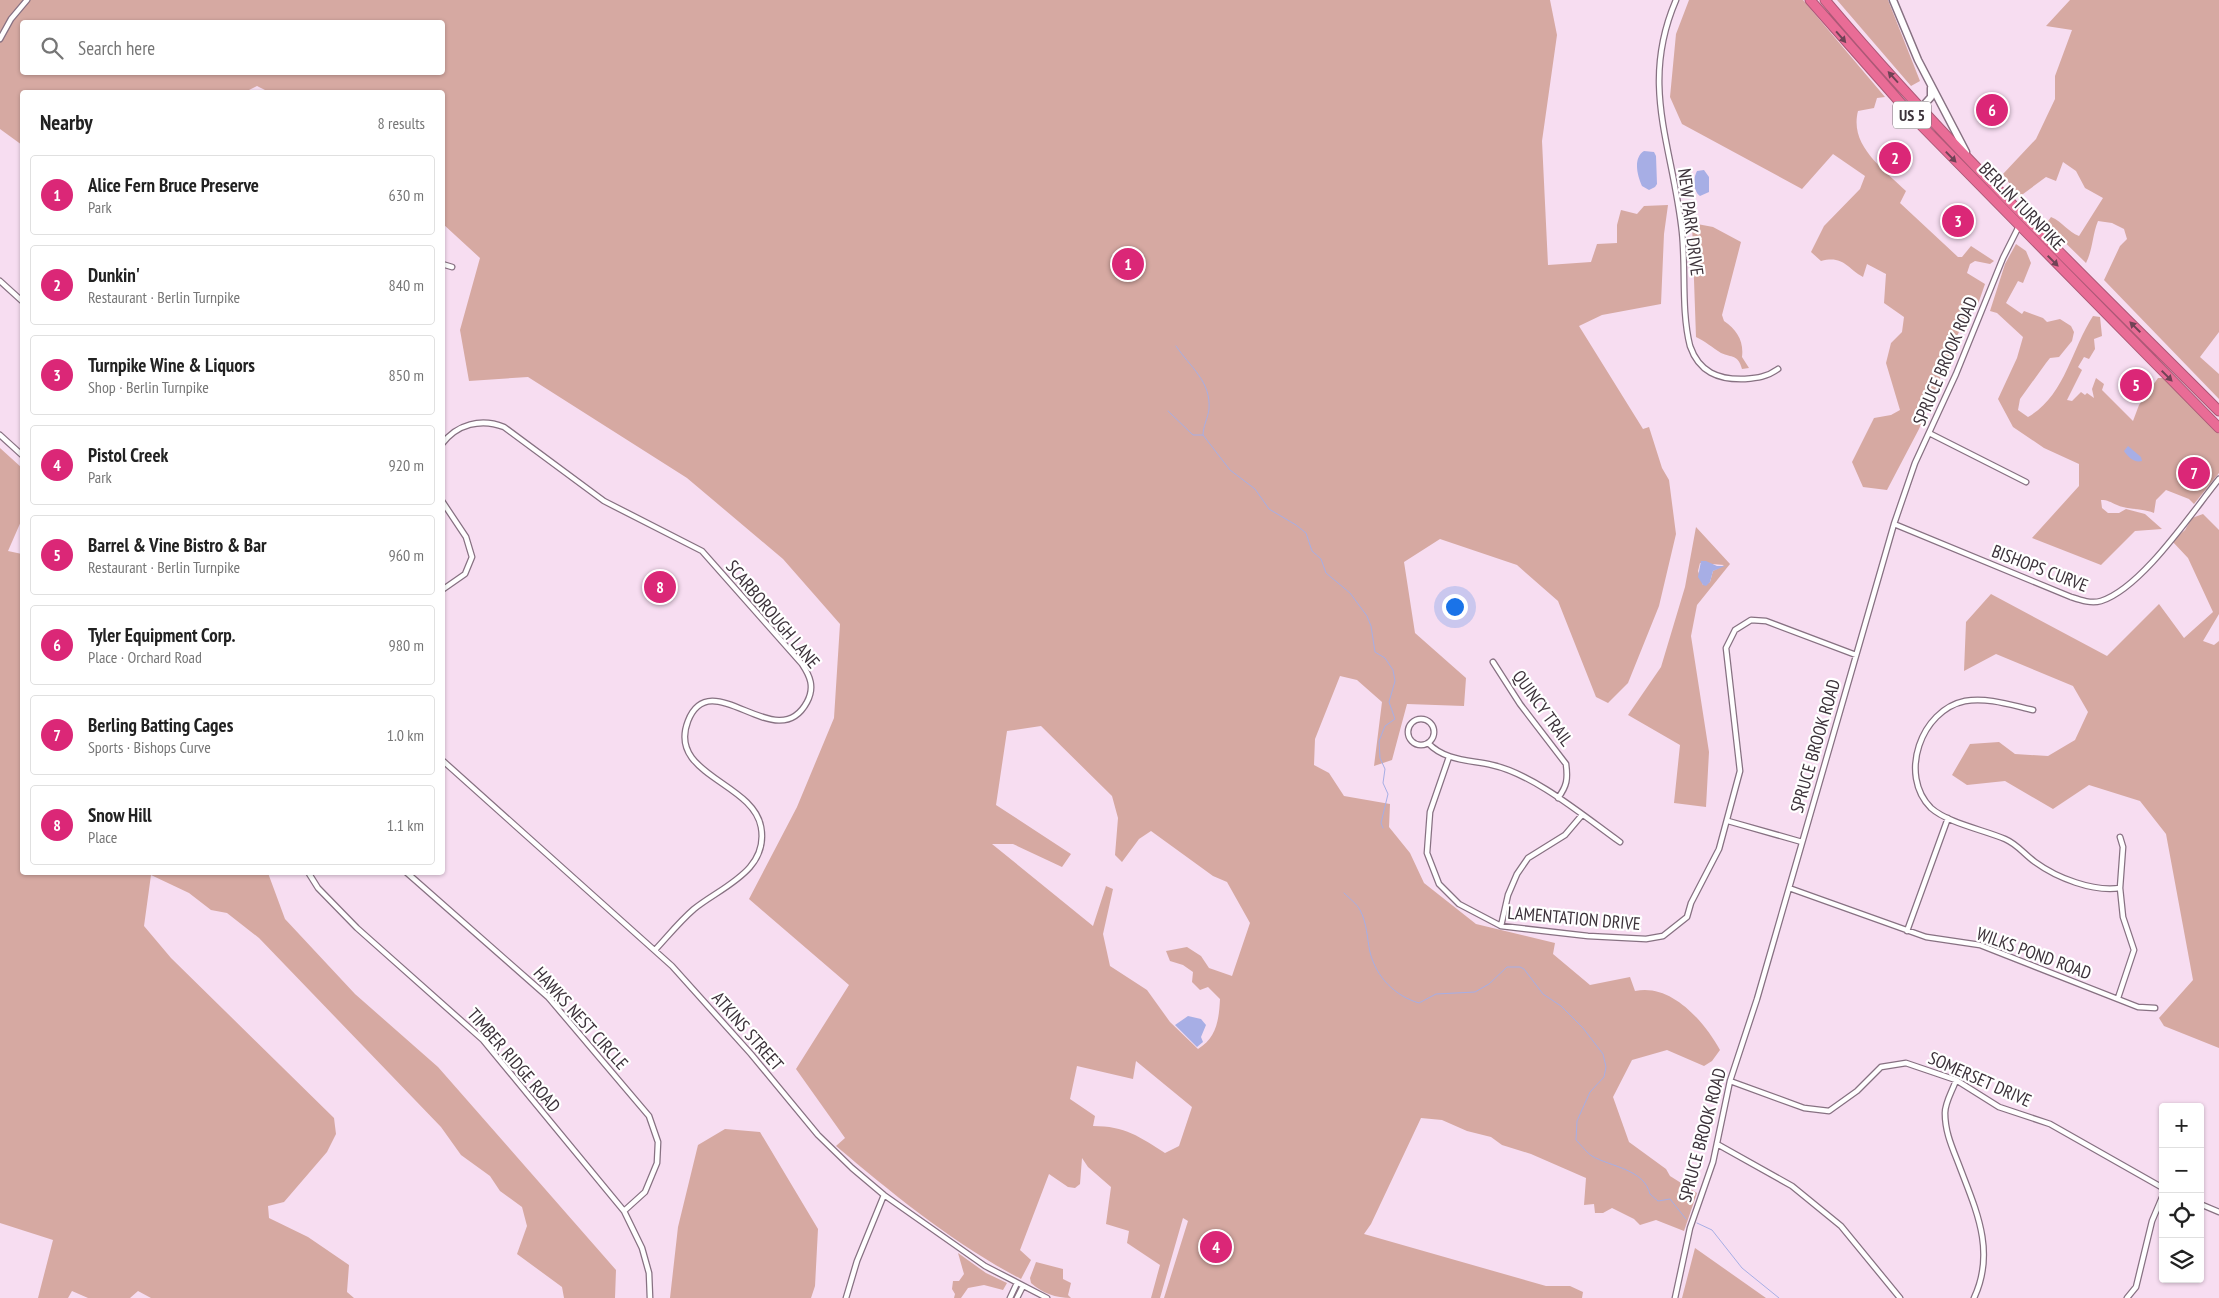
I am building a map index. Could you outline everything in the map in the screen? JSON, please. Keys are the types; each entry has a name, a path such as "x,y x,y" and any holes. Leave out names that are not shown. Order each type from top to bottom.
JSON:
{"highway":[{"name":"BERLIN TURNPIKE","path":"1810,0 1913,117 2018,226 2219,428"},
{"name":"BERLIN TURNPIKE","path":"1825,0 1921,108 1974,164 2219,411"}],"street":[{"path":"0,39 11,19 27,0"},
{"name":"NEW PARK DRIVE","path":"1676,0 1660,49 1657,85 1661,121 1681,221 1690,346 1698,363 1719,377 1757,378 1768,375 1778,369"},
{"path":"1893,0 1929,82 1955,133 1974,164"},
{"path":"1913,117 1932,93 1929,82"},
{"name":"SPRUCE BROOK ROAD","path":"1675,1298 1690,1228 1709,1178 1730,1081 1757,999 1894,524 1915,464 1956,374 2003,258 2018,226 2026,217"},
{"path":"445,265 452,267"},
{"path":"0,281 20,299"},
{"name":"SCARBOROUGH LANE","path":"445,441 458,429 473,424 488,422 504,427 604,501 698,548 802,664 812,679 809,699 801,712 785,721 764,719 733,704 719,700 702,703 690,715 684,730 684,746 693,760 744,800 756,814 762,827 761,843 756,860 744,875 688,914 655,950"},
{"path":"1929,433 2026,482"},
{"path":"0,435 20,453"},
{"name":"BISHOPS CURVE","path":"1894,524 2071,597 2094,602 2118,592 2140,574 2219,478"},
{"path":"445,506 466,537 472,557 465,574 445,588"},
{"name":"LAMENTATION DRIVE","path":"1449,757 1430,812 1426,854 1439,884 1459,904 1501,926 1588,936 1646,939 1663,936 1686,917 1719,849 1740,771 1726,667 1726,648 1735,630 1751,620 1766,621 1856,655"},
{"name":"QUINCY TRAIL","path":"1493,662 1520,704 1566,764 1568,776 1566,788 1558,798"},
{"path":"2033,710 1985,700 1964,701 1945,709 1931,723 1921,741 1916,776 1922,793 1932,808 1948,818 2007,840 2041,867 2087,887 2105,890 2120,888"},
{"path":"1428,743 1434,736 1432,724 1424,719 1416,720 1408,730 1410,738 1420,745 1428,743 1449,757 1495,765 1532,782 1620,842"},
{"name":"ATKINS STREET","path":"445,763 655,950 687,981 829,1147 884,1195 985,1266 1047,1298"},
{"path":"1501,926 1508,895 1517,874 1528,858 1565,835 1582,815"},
{"path":"1907,931 1948,818"},
{"path":"1728,821 1802,842"},
{"path":"2118,998 2134,950 2123,917 2120,888 2123,858 2120,837"},
{"name":"TIMBER RIDGE ROAD","path":"310,875 318,888 357,928 483,1040 624,1211 642,1248 649,1273 650,1298"},
{"name":"HAWKS NEST CIRCLE","path":"409,875 548,998 649,1116 658,1142 658,1163 645,1192 624,1211"},
{"name":"WILKS POND ROAD","path":"1789,888 1926,937 1980,945 2138,1007 2155,1008"},
{"name":"SOMERSET DRIVE","path":"1730,1081 1804,1108 1829,1111 1857,1092 1882,1067 1906,1063 1956,1080 1999,1106 2050,1124 2159,1186"},
{"path":"1956,1080 1945,1110 1947,1134 1984,1234 1984,1263 1979,1287 1974,1298"},
{"path":"1717,1144 1792,1186 1841,1226 1900,1298"},
{"path":"846,1298 859,1254 884,1195"},
{"path":"2127,1298 2136,1287 2152,1221 2159,1204"},
{"path":"2204,1206 2219,1212"},
{"path":"1010,1298 1017,1283"},
{"path":"1016,1298 1023,1286"}],"shaded area":[{"path":"0,0 1550,0 1557,35 1542,141 1548,265 1591,262 1597,244 1617,243 1617,225 1621,210 1637,214 1644,206 1668,205 1664,234 1661,304 1602,315 1579,326 1643,429 1649,427 1662,468 1669,480 1676,534 1659,606 1628,683 1608,703 1596,697 1558,601 1517,565 1440,539 1404,562 1415,633 1466,678 1464,706 1407,704 1392,760 1374,766 1382,702 1357,680 1340,676 1315,739 1314,765 1329,773 1344,796 1390,804 1389,827 1410,853 1424,883 1476,924 1555,943 1553,954 1590,985 1630,977 1635,991 1648,990 1661,993 1673,999 1696,1016 1705,1027 1720,1050 1712,1061 1704,1066 1667,1050 1632,1060 1613,1097 1629,1142 1666,1169 1670,1176 1697,1193 1684,1231 1656,1220 1640,1225 1634,1219 1612,1208 1603,1213 1595,1213 1594,1204 1584,1205 1586,1178 1531,1154 1502,1145 1491,1137 1467,1131 1442,1120 1421,1118 1371,1224 1364,1234 1546,1286 1570,1286 1583,1292 1582,1298 1164,1298 1188,1221 1183,1218 1160,1298 1151,1298 1160,1265 1127,1243 1129,1231 1106,1224 1111,1187 1088,1167 1082,1158 1080,1184 1075,1188 1068,1187 1049,1174 1020,1250 1031,1260 1021,1279 972,1250 925,1218 836,1146 845,1138 796,1069 849,985 749,899 797,807 834,718 840,624 783,559 687,478 528,377 469,381 460,330 480,258 445,226 445,90 265,90 257,86 249,90 20,90 20,144 0,129","holes":["1041,726 1112,796 1118,818 1115,855 1122,862 1139,839 1151,831 1213,876 1227,882 1250,923 1232,976 1209,968 1201,956 1187,947 1166,951 1170,961 1183,965 1193,972 1192,982 1200,990 1208,987 1220,999 1219,1015 1213,1034 1198,1049 1170,1022 1147,990 1110,966 1103,934 1113,889 1106,886 1093,926 992,844 1013,844 1062,867 1071,854 996,805 1007,731","1136,1061 1192,1107 1179,1146 1165,1153 1140,1137 1123,1130 1093,1126 1095,1116 1070,1099 1077,1066 1133,1079"]},
{"path":"1689,0 1803,0 1885,97 1877,98 1874,108 1858,111 1857,124 1863,146 1870,156 1906,191 1900,203 1958,257 1962,257 1971,246 1994,261 1990,264 1975,261 1970,264 1967,273 1985,284 1977,307 1970,305 1919,429 1887,490 1863,487 1852,462 1874,418 1891,415 1900,410 1886,363 1891,343 1902,332 1904,317 1884,303 1886,274 1867,264 1863,277 1840,261 1821,261 1811,252 1824,226 1860,189 1865,176 1833,154 1802,189 1682,124 1670,97 1676,34"},
{"path":"1837,0 1888,0 1920,81 1911,86"},
{"path":"2070,0 2219,0 2219,332 2200,357 2219,374 2219,399 2104,280 2120,246 2127,239 2124,229 2112,223 2098,221 2086,263 2046,224 2051,217 2079,236 2103,198 2085,188 2076,171 2063,162 2056,181 2046,177 2019,197 2003,174 2036,139 2055,99 2055,76 2072,30 2046,26"},
{"path":"1692,223 1713,227 1741,242 1722,315 1724,321 1739,336 1742,346 1742,357 1749,368 1742,369 1739,361 1734,357 1721,353 1696,337"},
{"path":"2016,244 2026,251 2031,263 2023,283 2018,281 2006,303 2022,314 2024,311 2043,318 2047,322 2060,319 2071,326 2074,332 2072,341 2059,357 2050,358 2020,399 2018,410 2028,417 2041,408 2051,397 2059,385 2093,316 2100,317 2102,336 2094,339 2095,349 2089,359 2084,357 2078,367 2082,370 2067,400 2072,401 2081,392 2085,395 2087,393 2094,398 2092,389 2096,378 2104,384 2102,390 2133,421 2139,405 2158,378 2164,378 2219,434 2219,473 2194,504 2189,499 2166,490 2156,500 2154,513 2121,507 2101,500 2102,508 2108,513 2119,513 2126,509 2145,514 2162,529 2135,531 2101,565 2032,538 2079,486 2079,464 2044,448 2013,427 1998,399 2017,358 2023,337 1997,313 1990,311 2005,264"},
{"path":"0,448 20,466 20,524 8,551 20,554 20,875 151,875 144,926 171,958 334,1118 336,1134 327,1152 284,1202 268,1206 269,1218 308,1237 349,1265 347,1292 354,1298 151,1298 138,1291 130,1298 88,1298 72,1291 68,1298 38,1298 53,1240 0,1223"},
{"path":"2203,514 2219,530 2219,614 2203,641 2214,645 2219,641 2219,1048 2164,1026 2159,1018 2193,980 2166,834 2140,801 2089,785 2053,809 2005,781 1967,785 1952,775 1970,744 1999,742 2015,754 2048,756 2075,740 2088,712 2073,686 1996,654 1964,671 1966,622 1991,594 2107,656 2159,604 2184,638 2213,612 2188,558 2172,541 2185,530 2192,518"},
{"path":"1696,527 1730,564 1697,605 1691,636 1709,752 1706,807 1674,803 1680,745 1628,715 1661,667 1685,587","holes":["1700,563 1724,565 1713,571 1710,582 1703,585 1698,571"]},
{"path":"151,875 269,875 285,919 355,994 438,1067 616,1270 615,1298 564,1298 562,1287 517,1254 527,1226 522,1207 500,1191 490,1176 461,1155 441,1127 259,938 227,913 211,910 189,893"},
{"path":"725,1129 760,1132 818,1229 815,1286 811,1298 670,1298 678,1227 698,1145"},
{"path":"1695,1248 1766,1298 1682,1298"},
{"path":"958,1253 986,1273 1007,1283 1003,1290 984,1285 968,1288 961,1298 954,1298 953,1281 959,1281 964,1274"},
{"path":"1036,1262 1063,1269 1063,1279 1071,1283 1068,1295 1071,1298 1050,1294 1040,1290 1031,1283 1030,1278"}],"water":[{"path":"1644,151 1654,152 1656,156 1657,184 1649,190 1642,186 1638,172 1638,158"},
{"path":"1704,170 1709,177 1709,192 1700,196 1695,188 1695,177 1697,171"},
{"path":"2128,446 2141,457 2142,461 2134,460 2127,455 2124,451"},
{"path":"1701,561 1717,566 1725,566 1713,571 1710,582 1706,586 1703,585 1698,577"},
{"path":"1188,1016 1201,1019 1206,1025 1201,1037 1203,1042 1197,1047 1175,1025"}],"waterway":[{"path":"1176,346 1207,390 1209,409 1203,435"},
{"path":"1168,411 1193,435 1203,435 1230,470 1255,489 1269,509 1306,533 1312,551 1321,559 1326,573 1350,593 1367,616 1371,626 1375,652 1385,658 1393,670 1395,681 1389,702 1395,719 1385,726 1379,741 1380,758 1385,769 1383,783 1388,794 1381,823 1383,828"},
{"path":"1344,893 1360,910 1370,952 1377,970 1388,984 1410,1000 1419,1003 1436,994 1475,992 1489,984 1507,967 1520,967 1524,969 1543,994 1561,1006 1583,1028 1603,1054 1606,1067 1604,1077 1590,1092 1577,1121 1576,1140 1592,1156 1626,1170 1641,1179 1647,1186 1650,1194 1658,1201 1670,1199 1686,1219"},
{"path":"1697,1223 1712,1230 1742,1268 1779,1298"}],"place":[{"name":"Tyler Equipment Corp.","path":"1992,110"},
{"name":"Dunkin'","path":"1895,158"},
{"name":"Turnpike Wine & Liquors","path":"1958,221"},
{"name":"Alice Fern Bruce Preserve","path":"1128,264"},
{"name":"Barrel & Vine Bistro & Bar","path":"2136,385"},
{"name":"Berling Batting Cages","path":"2194,473"},
{"name":"Snow Hill","path":"660,587"},
{"name":"Pistol Creek","path":"1216,1247"}]}
